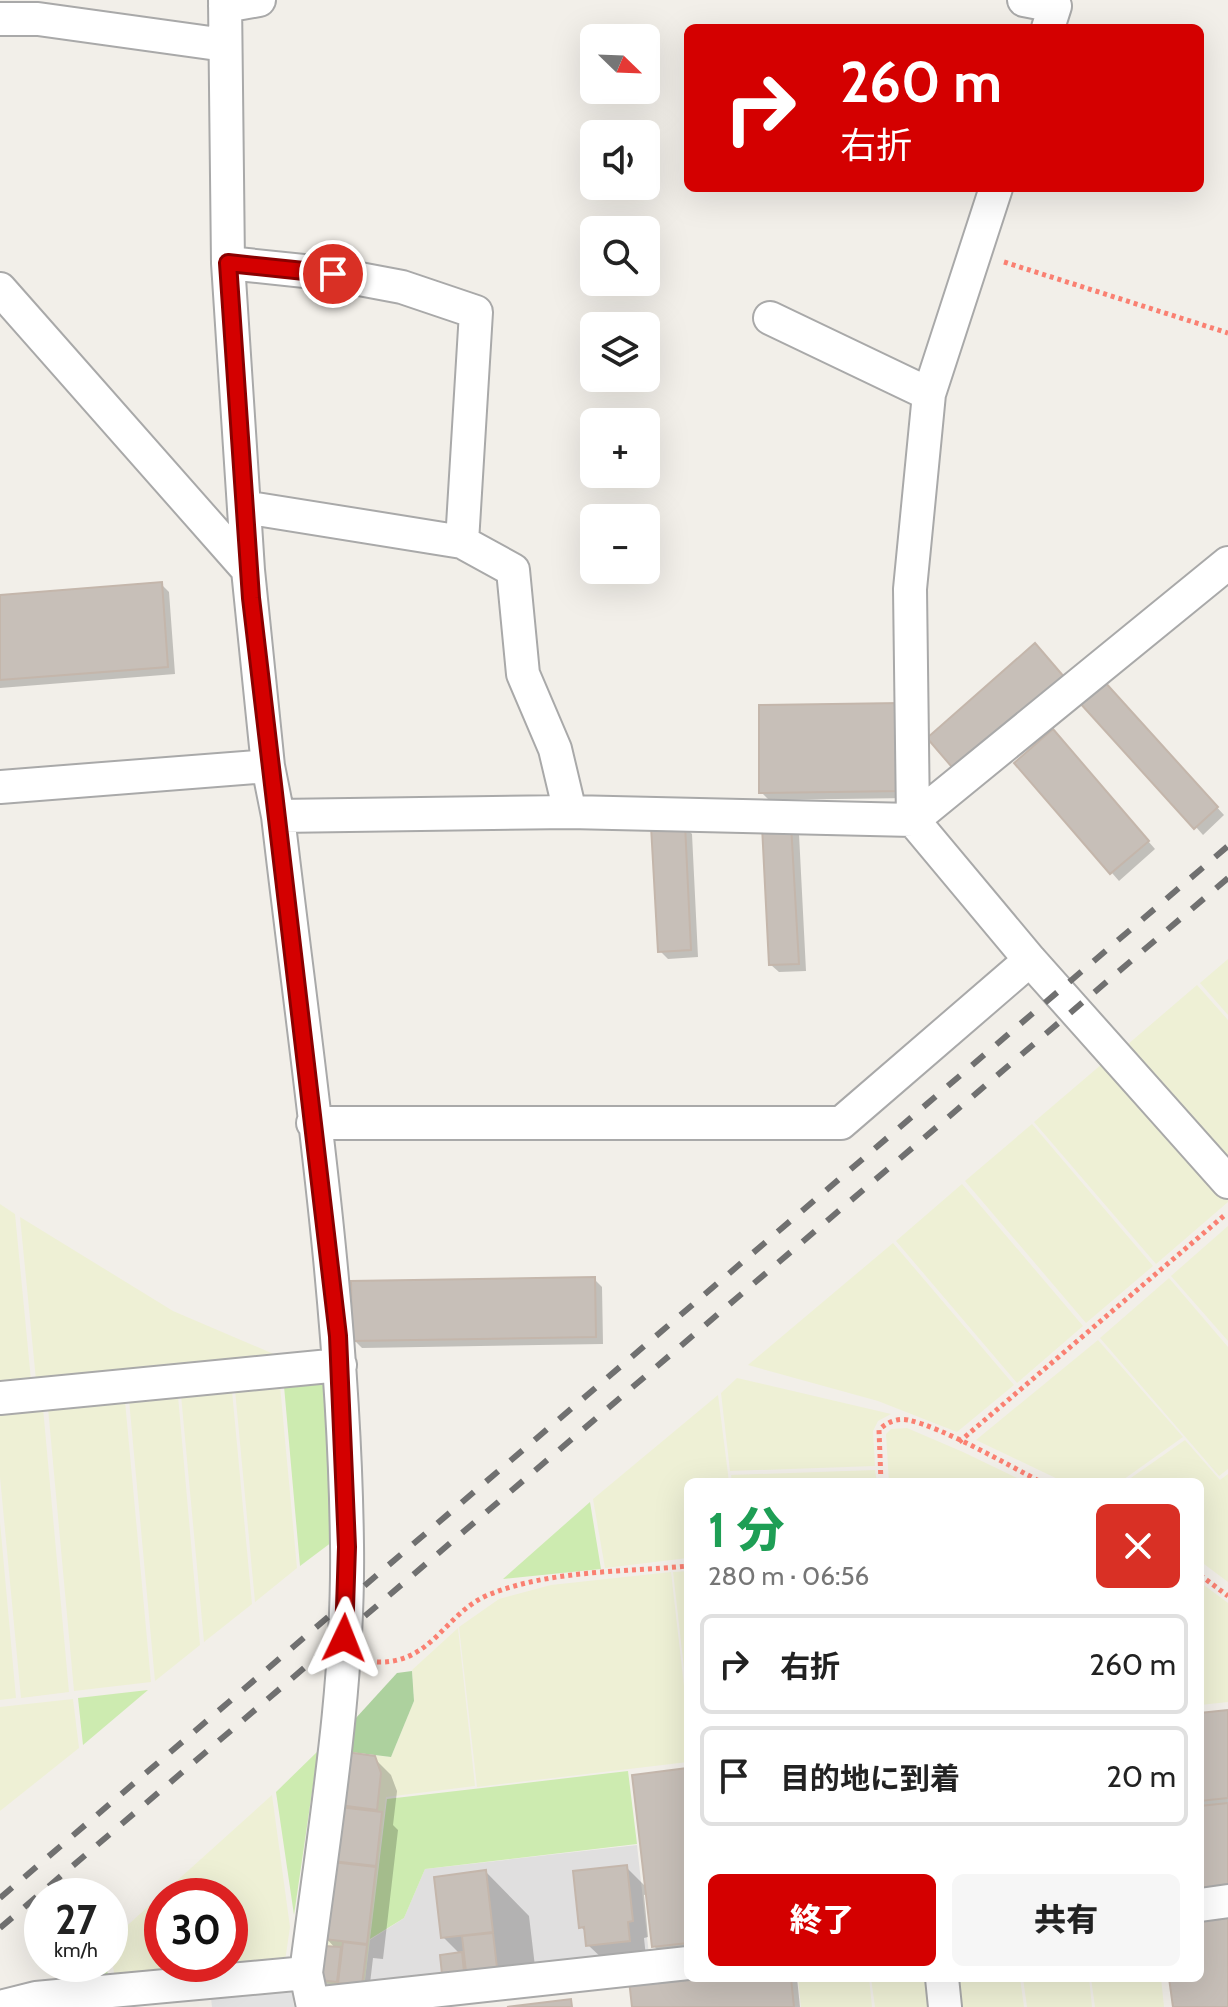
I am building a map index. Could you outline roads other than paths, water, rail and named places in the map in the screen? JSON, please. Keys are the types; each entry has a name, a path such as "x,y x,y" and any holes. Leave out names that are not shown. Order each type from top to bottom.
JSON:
{"street":[{"path":"259,0 225,3 228,263 248,570 268,766 278,816 340,1365 347,1547 341,1698 306,1973 313,2006 684,1963"},
{"path":"1024,0 1055,6 1049,24"},
{"path":"0,19 38,19 225,45"},
{"path":"995,192 929,394 910,589 913,820 1030,960 1228,1182"},
{"path":"228,263 333,274 402,287 476,312 462,542"},
{"path":"0,289 248,570"},
{"path":"770,318 929,394"},
{"path":"244,507 462,542 513,570 523,674 555,749 570,812"},
{"path":"278,816 570,812 913,820 1228,563"},
{"path":"0,787 268,766"},
{"path":"313,1123 841,1123 1030,960"},
{"path":"0,1398 340,1365"},
{"path":"1204,1904 1228,1901"},
{"path":"0,2007 36,1998 306,1973"},
{"path":"942,1982 945,2007"}],"railway":[{"path":"0,1898 1228,846"},
{"path":"0,1928 1228,878"}]}
